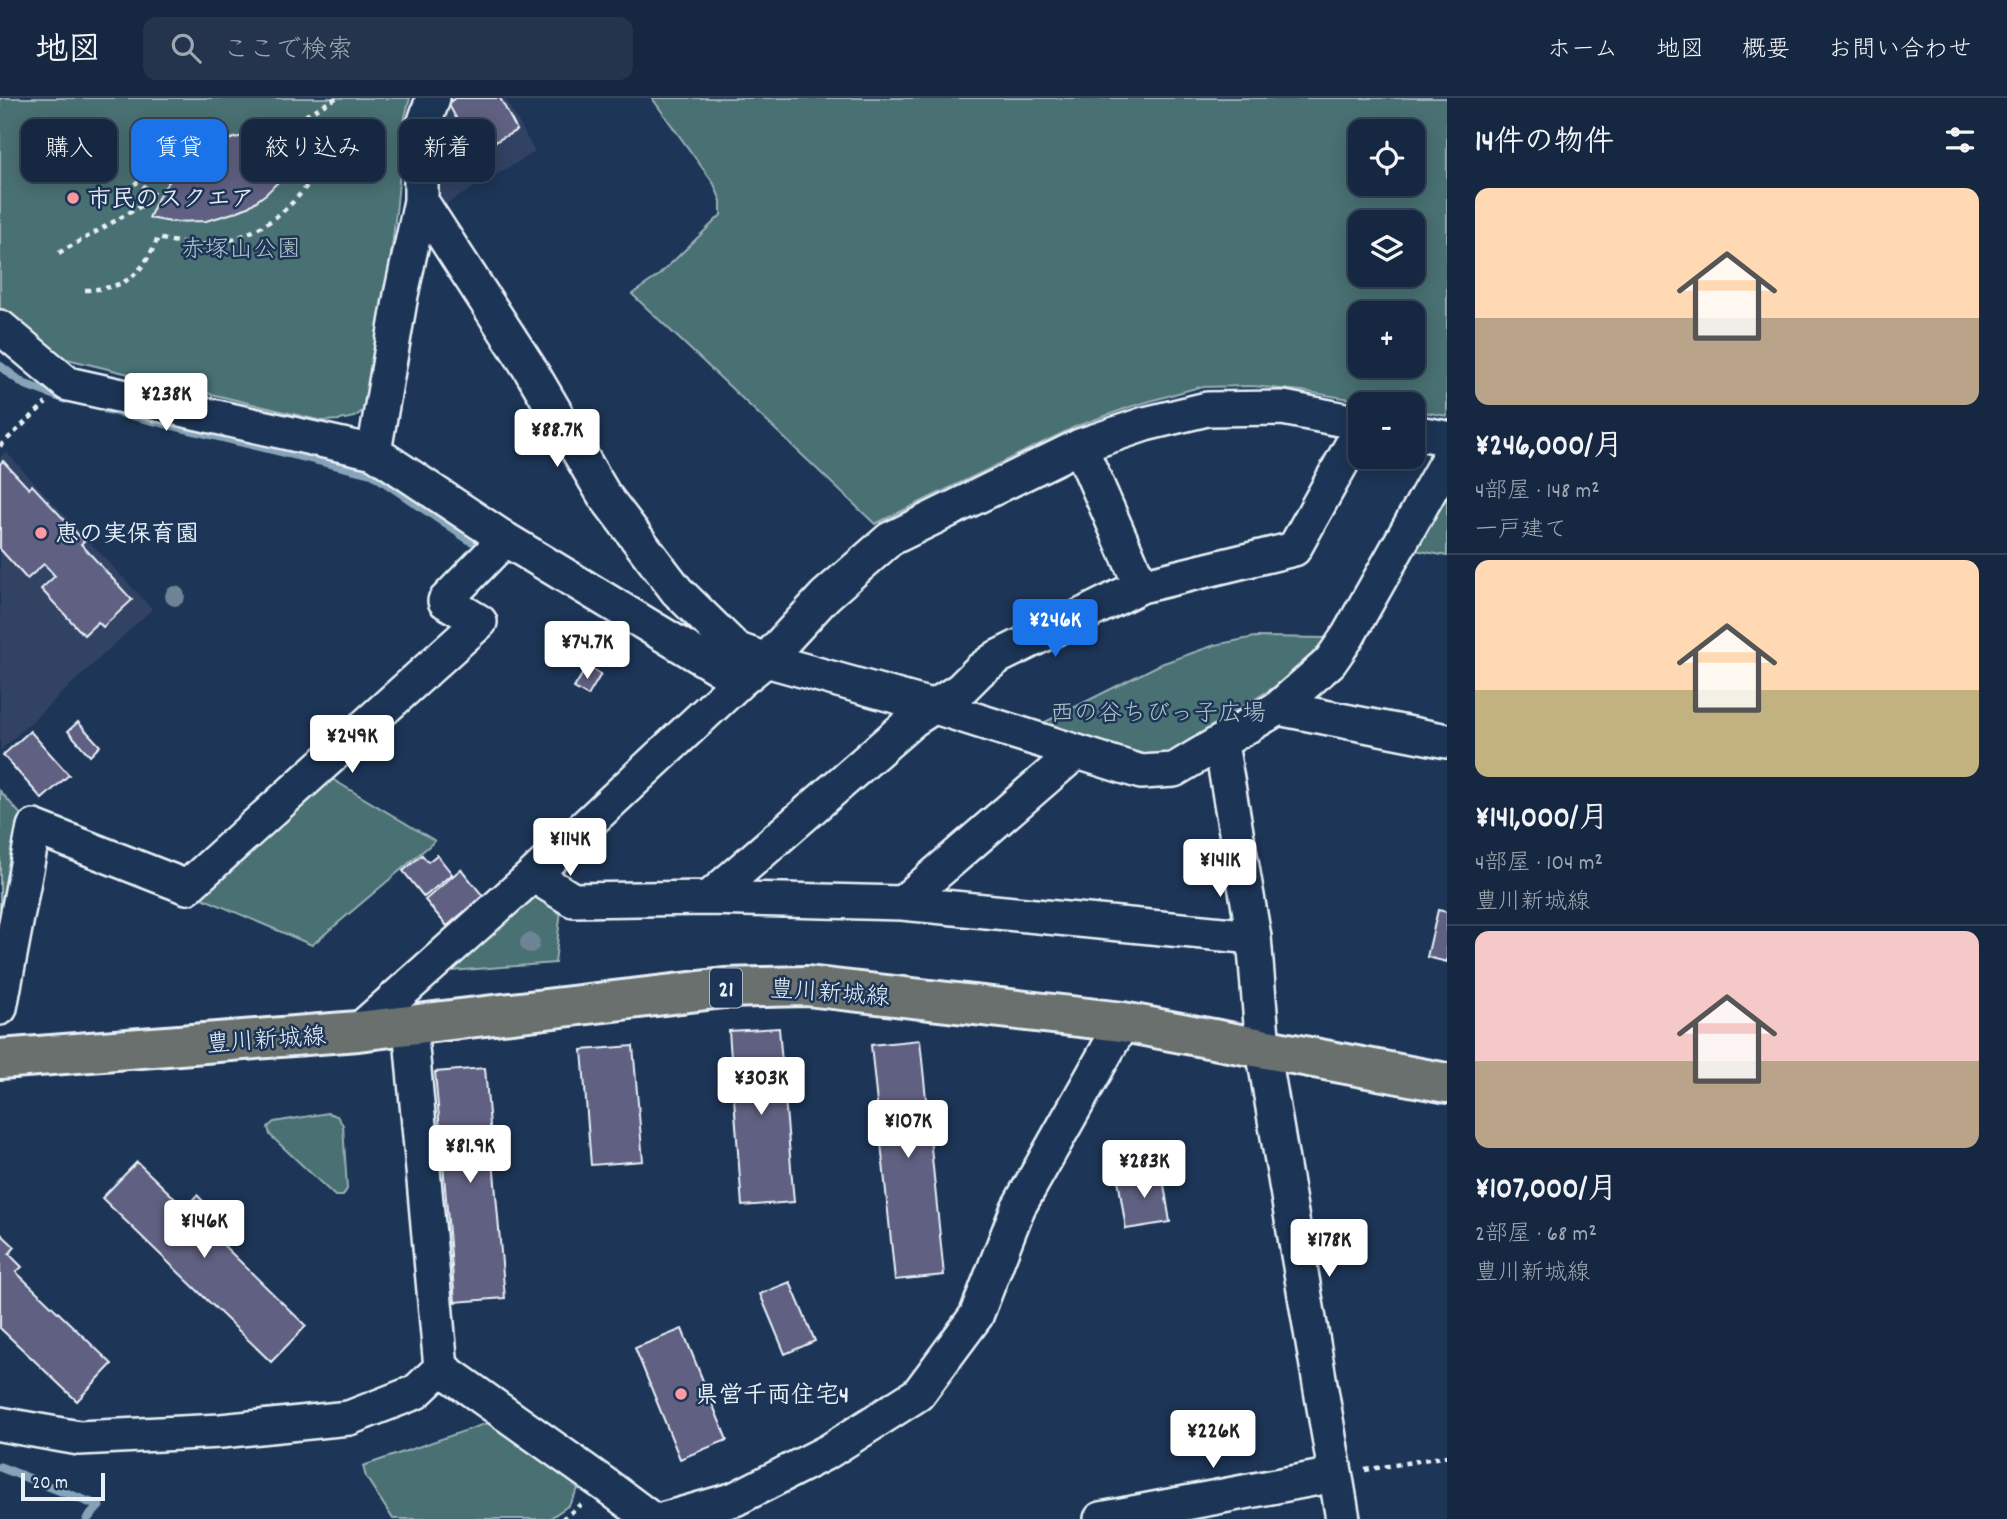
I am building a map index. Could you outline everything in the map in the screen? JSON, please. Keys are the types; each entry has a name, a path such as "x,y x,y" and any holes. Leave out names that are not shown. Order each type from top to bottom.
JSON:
{"main road":[{"name":"豊川新城線","path":"0,1059 410,1026 724,988 807,986 1124,1022 1447,1083"}],"street":[{"path":"374,452 401,296 421,201 421,133 433,98"},
{"path":"421,201 530,369 604,495 677,591 736,649 766,660 934,707 1140,772 1174,770 1221,744 1278,708 1330,662 1349,636 1447,460"},
{"path":"0,327 68,384 374,452 505,539 740,681"},
{"path":"358,1031 533,875 740,681 766,660 825,596 890,539 1080,446 1145,424 1207,409 1283,408 1348,421"},
{"path":"1425,434 1447,438"},
{"path":"1080,446 1141,586"},
{"path":"709,898 913,720 961,690 980,670 998,657 1141,586 1294,549 1348,452"},
{"path":"0,1008 34,827 187,887 480,622 445,601 505,539"},
{"path":"1278,708 1447,741"},
{"path":"1221,744 1254,937 1263,1049 1343,1519"},
{"path":"902,903 1075,753"},
{"path":"533,875 573,900 709,898 902,903 1254,937"},
{"path":"665,1519 735,1499 829,1451 918,1394 976,1316 1017,1208 1124,1022"},
{"path":"410,1026 441,1368 651,1519"},
{"path":"0,1424 79,1438 221,1430 349,1418 416,1392 441,1368"},
{"path":"1101,1519 1334,1475"}],"path":[{"path":"302,119 336,98"},
{"path":"117,194 138,182 154,194"},
{"path":"85,290 103,289 127,281 145,265 158,238 209,244 226,241 259,228 280,213 310,182"},
{"path":"60,253 141,206"},
{"path":"0,446 68,384"},
{"path":"1334,1475 1447,1456"}],"shaded area":[{"path":"441,98 505,98 535,152 495,175 495,119 438,119"},
{"path":"438,182 484,182 439,208"},
{"name":"恵の実保育園","path":"6,452 152,609 0,751 0,457"}],"green space":[{"name":"赤塚山公園","path":"0,98 410,98 405,119 399,119 399,182 377,378 367,408 354,417 322,421 67,359 32,338 0,311"},
{"path":"652,98 1447,98 1447,416 1425,412 1425,392 1348,392 1348,399 1252,386 1199,387 1077,426 875,524 632,294 658,276 721,215 721,201 714,184"},
{"path":"1447,490 1447,556 1415,550"},
{"name":"西の谷ちびっ子広場","path":"1255,637 1326,638 1305,662 1279,684 1165,755 1132,753 1039,725 1161,664 1215,645"},
{"path":"327,776 435,841 312,945 195,895"},
{"path":"0,791 23,817 0,939"},
{"path":"539,895 561,909 555,963 438,972 523,896"},
{"path":"328,1113 337,1116 343,1125 347,1189 343,1196 335,1196 270,1135 268,1127 274,1122"},
{"path":"493,1421 582,1482 569,1505 549,1519 393,1519 366,1477 363,1466"}],"building":[{"path":"456,98 500,98 517,130 495,142 495,119 457,119 448,103"},
{"path":"241,137 241,182 278,182 266,194 248,207 206,221 171,222 149,218 169,182 227,182 227,140"},
{"path":"3,461 29,489 32,485 84,541 81,544 132,600 103,627 98,622 84,635 41,589 55,576 44,564 27,579 0,549 0,464"},
{"path":"587,666 601,674 588,696 574,688"},
{"path":"78,722 100,746 90,756 68,731"},
{"path":"30,731 69,775 42,799 3,755"},
{"path":"422,855 428,862 437,855 452,874 424,897 403,871"},
{"path":"461,869 483,896 447,926 425,900"},
{"path":"1438,910 1447,912 1447,962 1427,957"},
{"path":"779,1028 794,1202 742,1206 729,1031"},
{"path":"920,1040 944,1275 895,1280 871,1045"},
{"path":"633,1046 643,1161 591,1165 582,1050"},
{"path":"485,1068 505,1298 455,1302 435,1072"},
{"path":"137,1162 185,1208 197,1195 212,1210 205,1217 219,1229 213,1235 306,1326 271,1362 102,1198"},
{"path":"1162,1172 1170,1222 1126,1229 1118,1179"},
{"path":"0,1233 15,1247 9,1254 22,1267 16,1272 112,1364 77,1401 0,1328"},
{"path":"790,1282 815,1341 785,1354 760,1294"},
{"name":"県営千両住宅4","path":"682,1329 727,1440 680,1459 635,1348"}],"waterway":[{"path":"0,366 24,384 65,399"},
{"path":"105,409 373,474 471,541"},
{"path":"0,1467 99,1506 87,1519"}],"place":[{"name":"市民のスクエア","path":"73,198"},
{"name":"恵の実保育園","path":"41,533"},
{"name":"県営千両住宅4","path":"681,1394"}]}
